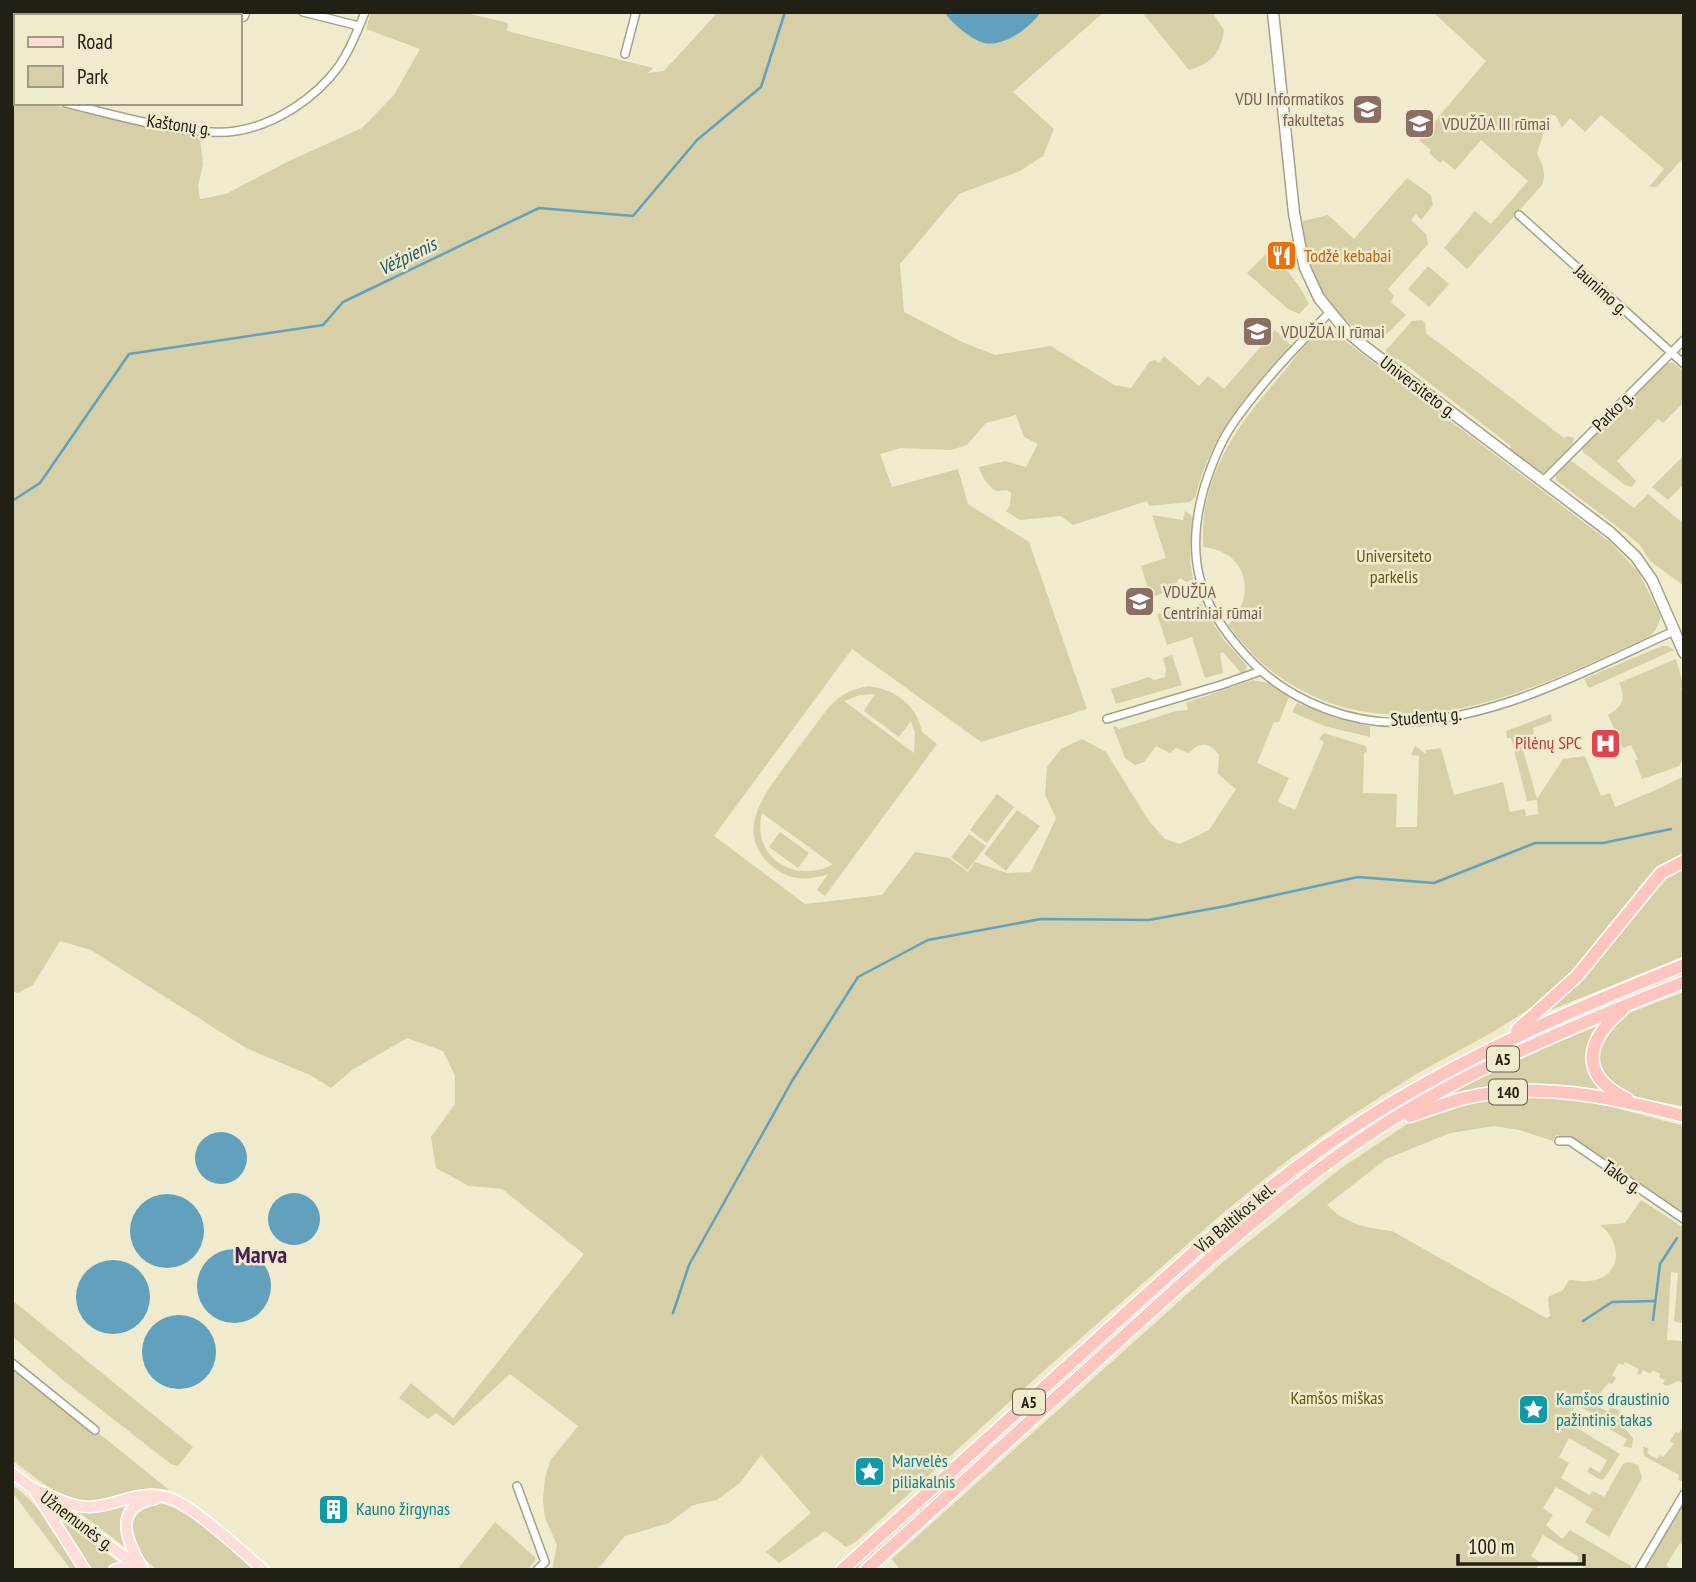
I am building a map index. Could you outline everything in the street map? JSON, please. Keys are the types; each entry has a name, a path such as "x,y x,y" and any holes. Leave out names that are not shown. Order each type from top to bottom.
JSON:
{"highway":[{"path":"1503,1041 1577,976 1661,873 1684,861"},
{"name":"Via Baltikos kel.","path":"845,1567 1209,1239 1280,1180 1364,1119 1503,1041 1552,1018 1684,965"},
{"name":"Via Baltikos kel.","path":"866,1570 1227,1244 1278,1201 1383,1125 1511,1055 1684,982"},
{"path":"1629,1004 1601,1031 1594,1044 1592,1057 1606,1086 1637,1103"},
{"name":"140","path":"1383,1125 1464,1098 1523,1090 1637,1103 1684,1116"}],"main road":[{"name":"Universiteto g.","path":"1273,12 1297,230 1305,268 1319,299 1346,331 1370,351 1611,533 1636,557 1658,591 1684,653"},
{"name":"Užnemunės g.","path":"12,1473 143,1570"},
{"path":"33,1488 87,1507 138,1494 166,1496 189,1509 264,1570"},
{"path":"33,1488 85,1570"},
{"path":"143,1570 128,1540 125,1526 128,1517 139,1504 166,1496"},
{"path":"114,1570 124,1567 134,1570"}],"street":[{"path":"303,12 359,26"},
{"name":"Kaštonų g.","path":"84,105 102,107 188,130 234,132 250,128 295,107 330,77 340,64 365,12"},
{"path":"625,54 636,12"},
{"name":"Jaunimo g.","path":"1519,215 1684,365"},
{"name":"Studentų g.","path":"1329,313 1266,382 1230,427 1209,473 1199,508 1195,556 1197,573 1205,596 1224,629 1261,671 1296,695 1342,714 1375,721 1408,722 1461,715 1503,705 1546,689 1674,631"},
{"name":"Parko g.","path":"1542,482 1684,340"},
{"path":"1107,719 1261,671"},
{"name":"Tako g.","path":"1559,1141 1570,1140 1684,1219"},
{"path":"12,1363 95,1430"},
{"path":"517,1486 545,1562 537,1570"},
{"path":"1639,1570 1684,1494"}],"green space":[{"path":"371,12 462,12 508,23 507,31 653,68 648,73 664,71 718,12 944,12 947,16 1003,40 1025,29 1041,12 1104,12 1013,92 1054,129 1043,156 1020,171 959,194 900,264 904,312 962,342 995,355 1051,346 1114,385 1131,388 1150,361 1159,363 1164,356 1199,386 1208,376 1224,389 1275,330 1291,345 1233,415 1211,453 1195,497 1190,502 1149,506 1147,501 1073,525 1061,516 1020,520 1006,511 1010,506 1011,493 993,489 979,467 1005,461 1026,467 1038,444 1024,437 1016,415 986,423 967,445 951,450 901,448 880,454 892,487 958,469 968,504 1029,542 1087,709 981,742 852,649 714,836 805,904 882,895 915,852 949,858 968,872 975,862 1007,873 1031,872 1056,818 1045,795 1047,767 1061,749 1082,739 1106,752 1149,821 1165,839 1180,844 1209,830 1236,789 1218,774 1219,755 1208,745 1197,746 1189,753 1176,748 1170,753 1156,746 1144,762 1135,765 1125,758 1113,727 1119,729 1176,711 1188,710 1186,703 1253,680 1267,683 1289,697 1279,722 1274,722 1257,763 1289,778 1278,802 1295,810 1324,742 1319,739 1324,733 1366,746 1363,793 1397,794 1396,827 1417,827 1419,756 1411,755 1415,746 1426,754 1426,750 1441,748 1454,795 1503,782 1510,812 1525,809 1526,816 1538,814 1537,800 1527,801 1511,738 1507,738 1506,731 1551,714 1552,721 1533,728 1534,734 1520,739 1537,799 1563,759 1585,756 1601,796 1610,793 1615,807 1684,776 1684,855 1650,874 1571,972 1539,1003 1493,1032 1416,1074 1288,1160 1216,1219 1040,1374 857,1541 846,1547 825,1531 779,1563 766,1552 811,1513 761,1455 740,1483 717,1500 693,1505 669,1523 625,1536 597,1570 552,1570 557,1545 545,1518 545,1478 550,1461 578,1426 510,1374 453,1426 436,1413 428,1419 399,1398 411,1383 453,1418 584,1254 502,1189 469,1186 436,1168 431,1137 455,1104 455,1076 443,1051 407,1038 352,1070 331,1088 310,1075 246,1048 91,950 60,941 33,985 18,993 12,991 12,95 14,105 53,105 200,138 203,165 198,186 200,199 226,194 289,161 362,128 394,95 420,49 366,29"},
{"path":"1142,12 1212,12 1224,30 1220,45 1209,61 1189,70"},
{"path":"1433,12 1684,12 1684,157 1657,187 1649,187 1664,169 1601,115 1585,132 1570,118 1562,128 1556,116 1550,114 1537,153 1544,173 1542,185 1467,269 1444,248 1475,211 1491,224 1528,181 1481,140 1455,170 1443,160 1440,163 1429,153 1431,150 1419,140 1486,61"},
{"path":"1407,178 1431,195 1433,205 1421,220 1416,214 1411,220 1426,234 1428,244 1388,289 1394,296 1391,302 1406,315 1387,334 1378,327 1373,332 1357,328 1343,319 1321,290 1308,254 1303,221 1328,215 1354,239"},
{"path":"1270,250 1309,304 1299,314 1288,309 1247,273"},
{"path":"1428,266 1449,284 1429,307 1408,289"},
{"path":"1422,320 1426,333 1564,438 1574,438 1573,444 1544,473 1397,358 1394,361 1386,352 1412,321"},
{"name":"Universiteto parkelis","path":"1328,328 1611,543 1639,573 1661,617 1650,636 1555,678 1506,696 1457,709 1407,715 1358,711 1310,695 1264,665 1228,625 1243,601 1243,576 1230,557 1218,550 1203,547 1206,503 1219,464 1237,431 1305,345 1316,334"},
{"path":"1667,363 1673,363 1684,372 1684,402 1663,423 1658,419 1617,461 1636,481 1632,487 1625,485 1583,452 1582,448"},
{"path":"1684,455 1684,484 1668,500 1652,487"},
{"path":"1569,459 1634,508 1648,494 1684,524 1684,586 1649,560 1640,545 1627,534 1556,480 1556,473"},
{"path":"1185,511 1192,518 1190,561 1193,579 1187,582 1180,578 1170,590 1151,598 1141,566 1166,558 1152,515 1183,520"},
{"path":"1200,603 1224,640 1247,666 1245,673 1242,674 1223,652 1220,654 1223,673 1205,678 1192,637 1167,645 1157,614 1179,610 1193,616 1194,607"},
{"path":"1662,646 1674,650 1589,688 1584,679"},
{"path":"1172,655 1182,685 1116,704 1111,689 1149,677 1154,680 1165,677 1163,658"},
{"path":"1676,659 1684,687 1681,688 1684,694 1684,757 1679,766 1642,779 1635,761 1638,759 1631,745 1623,748 1608,715 1622,702 1623,693 1619,683"},
{"path":"869,686 888,691 904,700 915,714 922,732 937,744 825,896 817,890 828,874 799,878 778,871 760,853 754,839 754,825 757,811 772,784 829,707 842,695","holes":["875,694 864,711 899,737 911,721 915,733 914,753 844,701 860,695","762,813 832,864 832,865 803,871 779,863 769,854 763,842 760,829"]},
{"path":"1297,703 1335,718 1370,726 1370,737 1324,726 1292,712"},
{"path":"997,794 1014,807 987,843 970,830"},
{"path":"1017,810 1040,826 1006,871 984,854"},
{"path":"780,832 809,853 798,868 769,847"},
{"path":"969,834 986,846 968,870 951,857"},
{"path":"1684,866 1684,956 1546,1012 1564,997 1593,965 1665,877"},
{"path":"1684,971 1684,976 1388,1117 1173,1285 858,1570 851,1570 1212,1245 1344,1140 1415,1095 1490,1056"},
{"path":"1684,992 1684,1106 1600,1093 1496,1088 1443,1098 1562,1041"},
{"name":"Kamšos miškas","path":"1519,1096 1585,1100 1684,1126 1684,1214 1573,1139 1556,1135 1553,1141 1519,1130 1494,1126 1450,1133 1386,1159 1327,1205 1342,1217 1357,1224 1392,1231 1546,1318 1550,1316 1548,1297 1563,1290 1569,1280 1599,1279 1614,1266 1614,1244 1600,1225 1625,1223 1641,1200 1684,1228 1684,1324 1674,1321 1678,1273 1671,1272 1667,1340 1682,1341 1684,1336 1684,1381 1667,1386 1663,1384 1665,1380 1659,1377 1660,1374 1653,1370 1650,1374 1643,1370 1640,1375 1637,1374 1639,1369 1625,1362 1623,1365 1619,1363 1612,1375 1616,1378 1612,1384 1608,1383 1598,1396 1602,1398 1598,1406 1608,1412 1610,1408 1620,1410 1620,1422 1633,1438 1632,1448 1623,1446 1627,1439 1602,1425 1603,1421 1576,1404 1567,1422 1620,1454 1601,1480 1587,1472 1590,1467 1600,1473 1607,1460 1569,1438 1559,1457 1569,1463 1561,1478 1589,1495 1593,1491 1604,1497 1623,1464 1628,1462 1638,1465 1642,1478 1609,1537 1585,1522 1593,1509 1556,1487 1543,1508 1553,1515 1546,1525 1562,1539 1570,1530 1631,1566 1631,1570 1589,1570 1576,1563 1579,1557 1543,1535 1531,1556 1540,1562 1536,1570 900,1570 892,1559 1223,1262 1340,1169 1409,1123 1436,1111 1482,1100"},
{"path":"12,1300 193,1447 178,1466 171,1464 63,1380 12,1336"},
{"path":"12,1363 169,1490 138,1490 104,1501 83,1502 50,1488 12,1460"},
{"path":"1683,1427 1684,1482 1678,1480 1679,1475 1644,1456 1643,1446 1649,1449 1647,1453 1657,1459 1660,1455 1663,1457 1674,1444 1670,1441 1676,1432 1679,1433"},
{"path":"12,1485 42,1513 81,1570 71,1570 12,1492"},
{"path":"139,1498 128,1509 123,1520 125,1547 76,1510 96,1512"},
{"path":"153,1503 166,1505 193,1518 257,1570 157,1570 138,1552 130,1535 132,1522 140,1510"},
{"path":"1684,1503 1684,1545 1680,1543 1666,1565 1672,1570 1643,1570"},
{"path":"62,1522 121,1564 107,1570 89,1570"},
{"path":"495,1522 535,1557 535,1561 527,1570 457,1570"}],"water":[{"path":"944,12 1041,12 1016,35 1000,42 984,43 956,26"},
{"path":"221,1132 231,1134 239,1140 245,1148 245,1168 239,1176 231,1182 221,1184 211,1182 203,1176 197,1168 195,1158 197,1148 203,1140 211,1134"},
{"path":"294,1193 304,1195 312,1201 318,1209 318,1229 312,1237 304,1243 294,1245 284,1243 276,1237 270,1229 268,1219 270,1209 276,1201 284,1195"},
{"path":"167,1194 181,1197 193,1205 201,1217 204,1231 201,1245 193,1257 181,1265 167,1268 153,1265 141,1257 133,1245 130,1231 133,1217 141,1205 153,1197"},
{"path":"234,1249 248,1252 260,1260 268,1272 271,1286 268,1300 260,1312 248,1320 234,1323 220,1320 208,1312 200,1300 197,1286 200,1272 208,1260 220,1252"},
{"path":"113,1260 127,1263 139,1271 147,1283 150,1297 147,1311 139,1323 127,1331 113,1334 99,1331 87,1323 79,1311 76,1297 79,1283 87,1271 99,1263"},
{"path":"179,1315 193,1318 205,1326 213,1338 216,1352 213,1366 205,1378 193,1386 179,1389 165,1386 153,1378 145,1366 142,1352 145,1338 153,1326 165,1318"}],"waterway":[{"name":"Vėžpienis","path":"12,501 40,483 129,354 323,325 343,302 539,208 633,216 697,140 761,87 785,12"},
{"path":"673,1313 689,1265 792,1081 858,977 928,940 1041,919 1149,920 1358,877 1434,883 1535,843 1603,843 1671,829"},
{"path":"1653,1320 1660,1264 1677,1238"},
{"path":"1583,1321 1612,1302 1655,1301"}],"place":[{"name":"VDU Informatikos fakultetas","path":"1367,109"},
{"name":"VDUŽŪA III rūmai","path":"1419,124"},
{"name":"Todžė kebabai","path":"1281,256"},
{"name":"VDUŽŪA II rūmai","path":"1258,332"},
{"name":"VDUŽŪA Centriniai rūmai","path":"1140,602"},
{"name":"Pilėnų SPC","path":"1605,743"},
{"name":"Kamšos draustinio pažintinis takas","path":"1533,1409"},
{"name":"Marvelės piliakalnis","path":"869,1471"},
{"name":"Kauno žirgynas","path":"333,1509"}],"district":[{"name":"Marva","path":"261,1255"}]}
